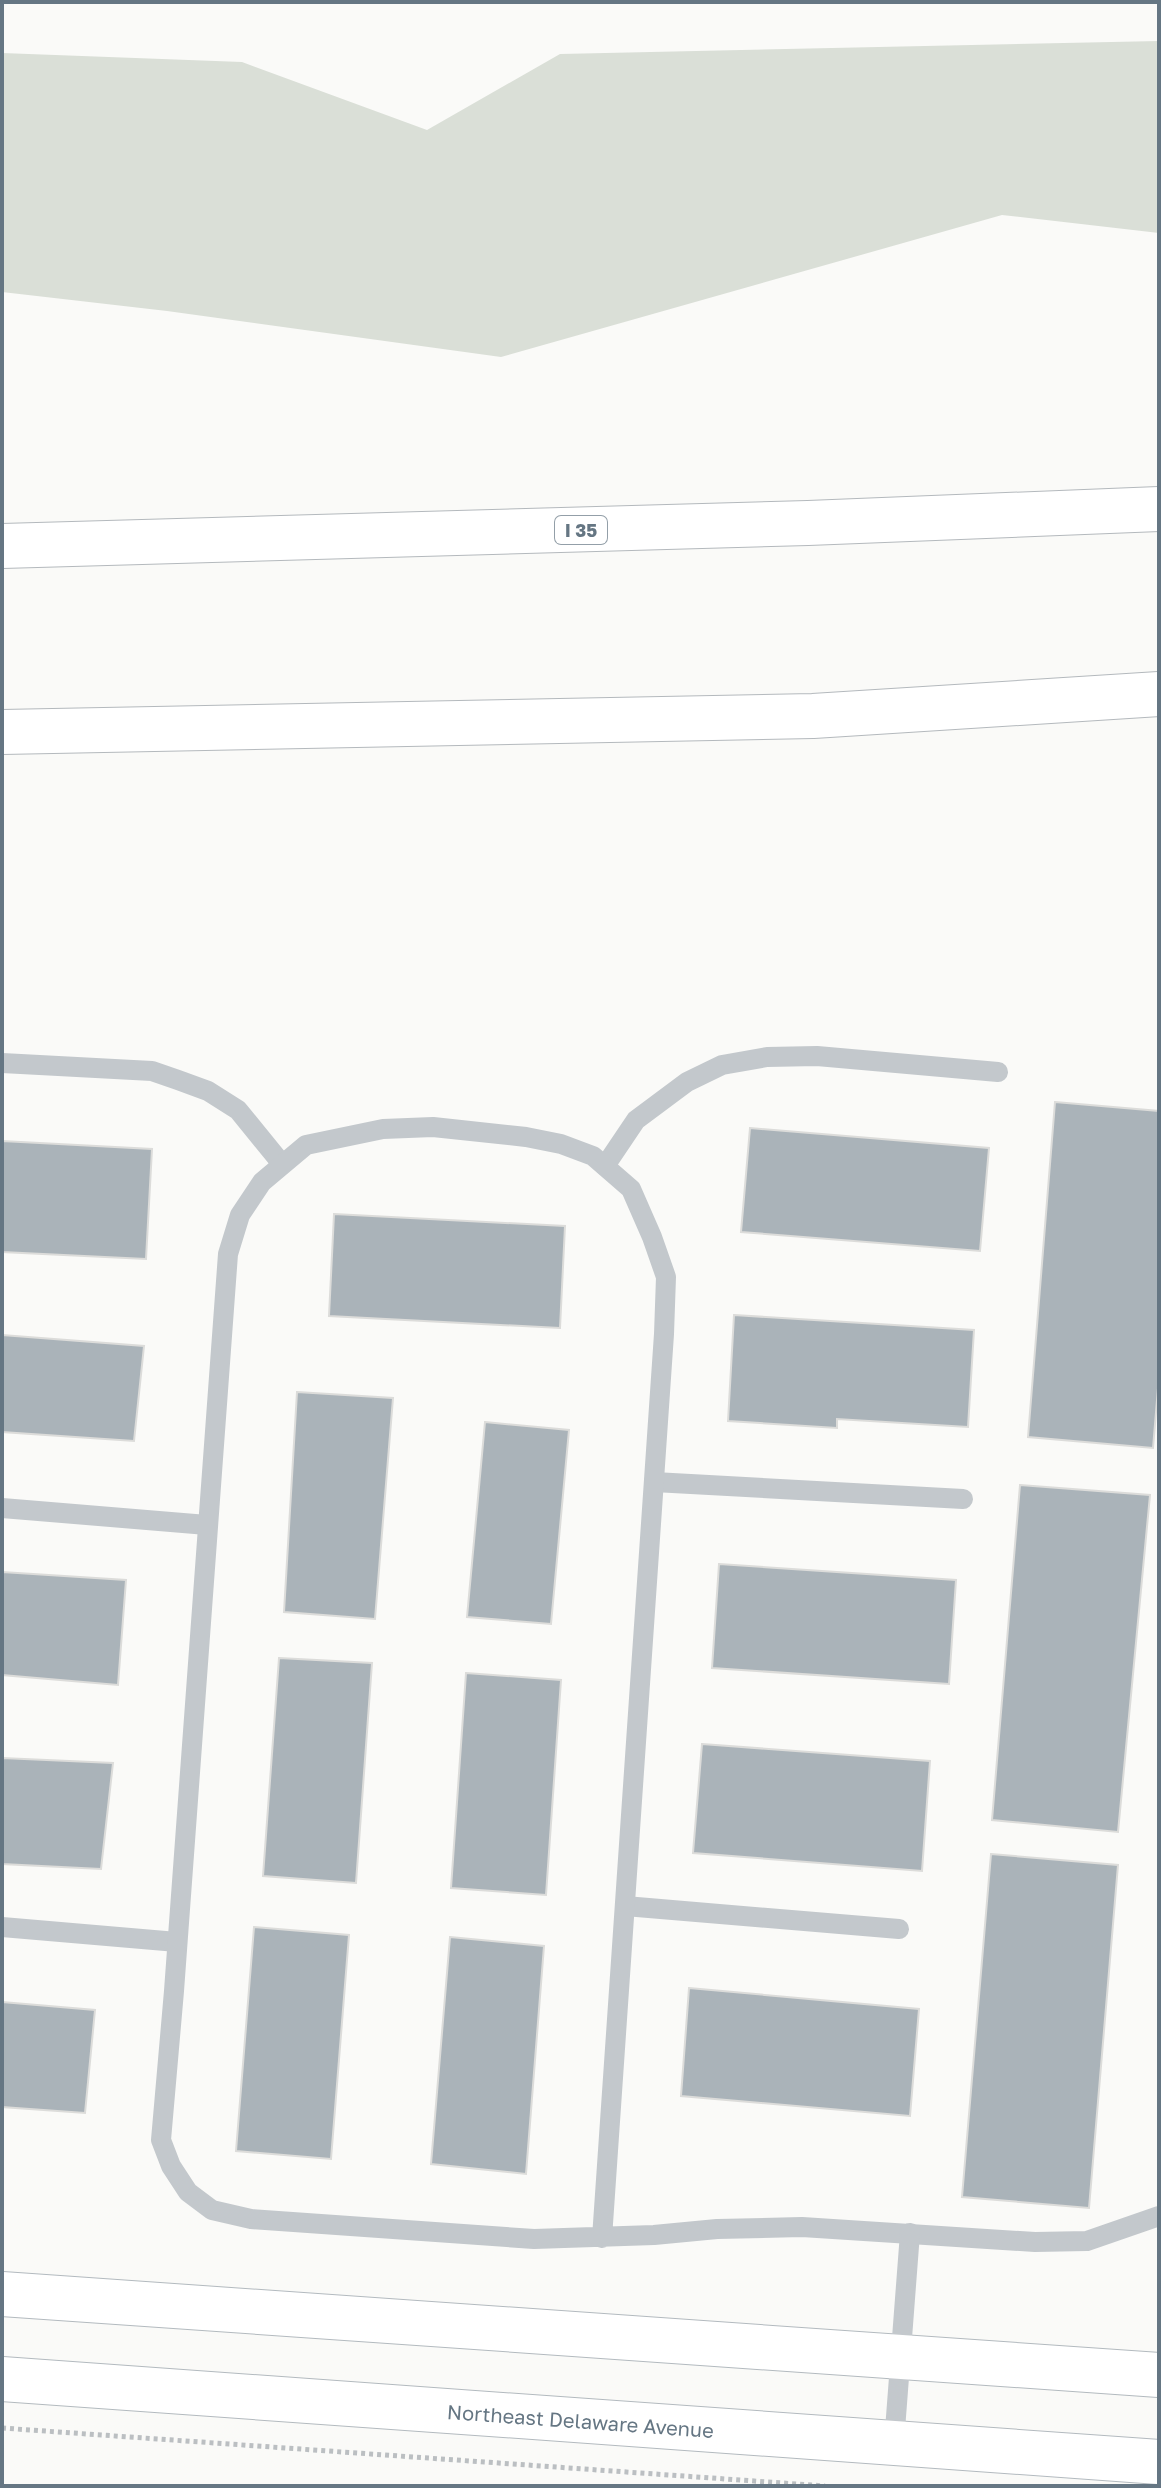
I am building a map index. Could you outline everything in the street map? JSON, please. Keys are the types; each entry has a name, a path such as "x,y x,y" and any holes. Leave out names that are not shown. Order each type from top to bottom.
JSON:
{"main road":[{"name":"I 35","path":"2,546 808,523 1159,509"},
{"path":"2,732 813,716 1159,694"},
{"path":"2,2294 1159,2375"},
{"name":"Northeast Delaware Avenue","path":"2,2379 1159,2462"}],"lane":[{"path":"605,1166 636,1120 687,1082 722,1065 767,1057 817,1056 998,1072"},
{"path":"2,1063 152,1071 178,1080 208,1091 238,1110 282,1164"},
{"path":"602,2238 666,1277 631,1189 593,1156 561,1144 433,1127 383,1129 306,1145 262,1182 240,1215 228,1254 161,2140 171,2166 188,2192 212,2210 251,2219 534,2239 602,2238 717,2229 802,2227 1035,2242 1087,2241 1159,2216"},
{"path":"654,1482 963,1499"},
{"path":"2,1508 207,1525"},
{"path":"625,1906 899,1929"},
{"path":"2,1927 177,1942"},
{"path":"894,2443 910,2233"}],"path":[{"path":"2,2428 825,2486"}],"shaded area":[{"path":"1159,41 1159,233 1002,215 501,357 167,311 2,292 2,53 242,62 427,130 560,54"}],"building":[{"path":"1055,1102 1159,1111 1159,1376 1153,1448 1028,1437"},
{"path":"750,1128 989,1148 980,1251 741,1232"},
{"path":"2,1141 152,1149 146,1259 2,1252"},
{"path":"334,1214 565,1226 560,1328 329,1316"},
{"path":"734,1315 974,1330 968,1427 837,1419 837,1428 728,1421"},
{"path":"2,1335 144,1346 134,1441 2,1432"},
{"path":"297,1392 393,1398 375,1619 284,1612"},
{"path":"485,1422 569,1430 551,1624 467,1617"},
{"path":"1020,1485 1150,1495 1118,1832 992,1820"},
{"path":"719,1564 956,1580 949,1684 712,1668"},
{"path":"2,1572 126,1580 118,1685 2,1675"},
{"path":"279,1658 372,1663 356,1883 263,1876"},
{"path":"466,1673 561,1680 546,1895 451,1888"},
{"path":"702,1744 930,1761 922,1871 693,1853"},
{"path":"2,1758 113,1763 101,1869 2,1864"},
{"path":"991,1854 1118,1865 1089,2208 962,2197"},
{"path":"254,1927 349,1935 331,2159 236,2151"},
{"path":"450,1937 544,1946 526,2174 431,2164"},
{"path":"689,1988 919,2009 910,2116 681,2096"},
{"path":"2,2002 95,2010 85,2113 2,2107"}]}
